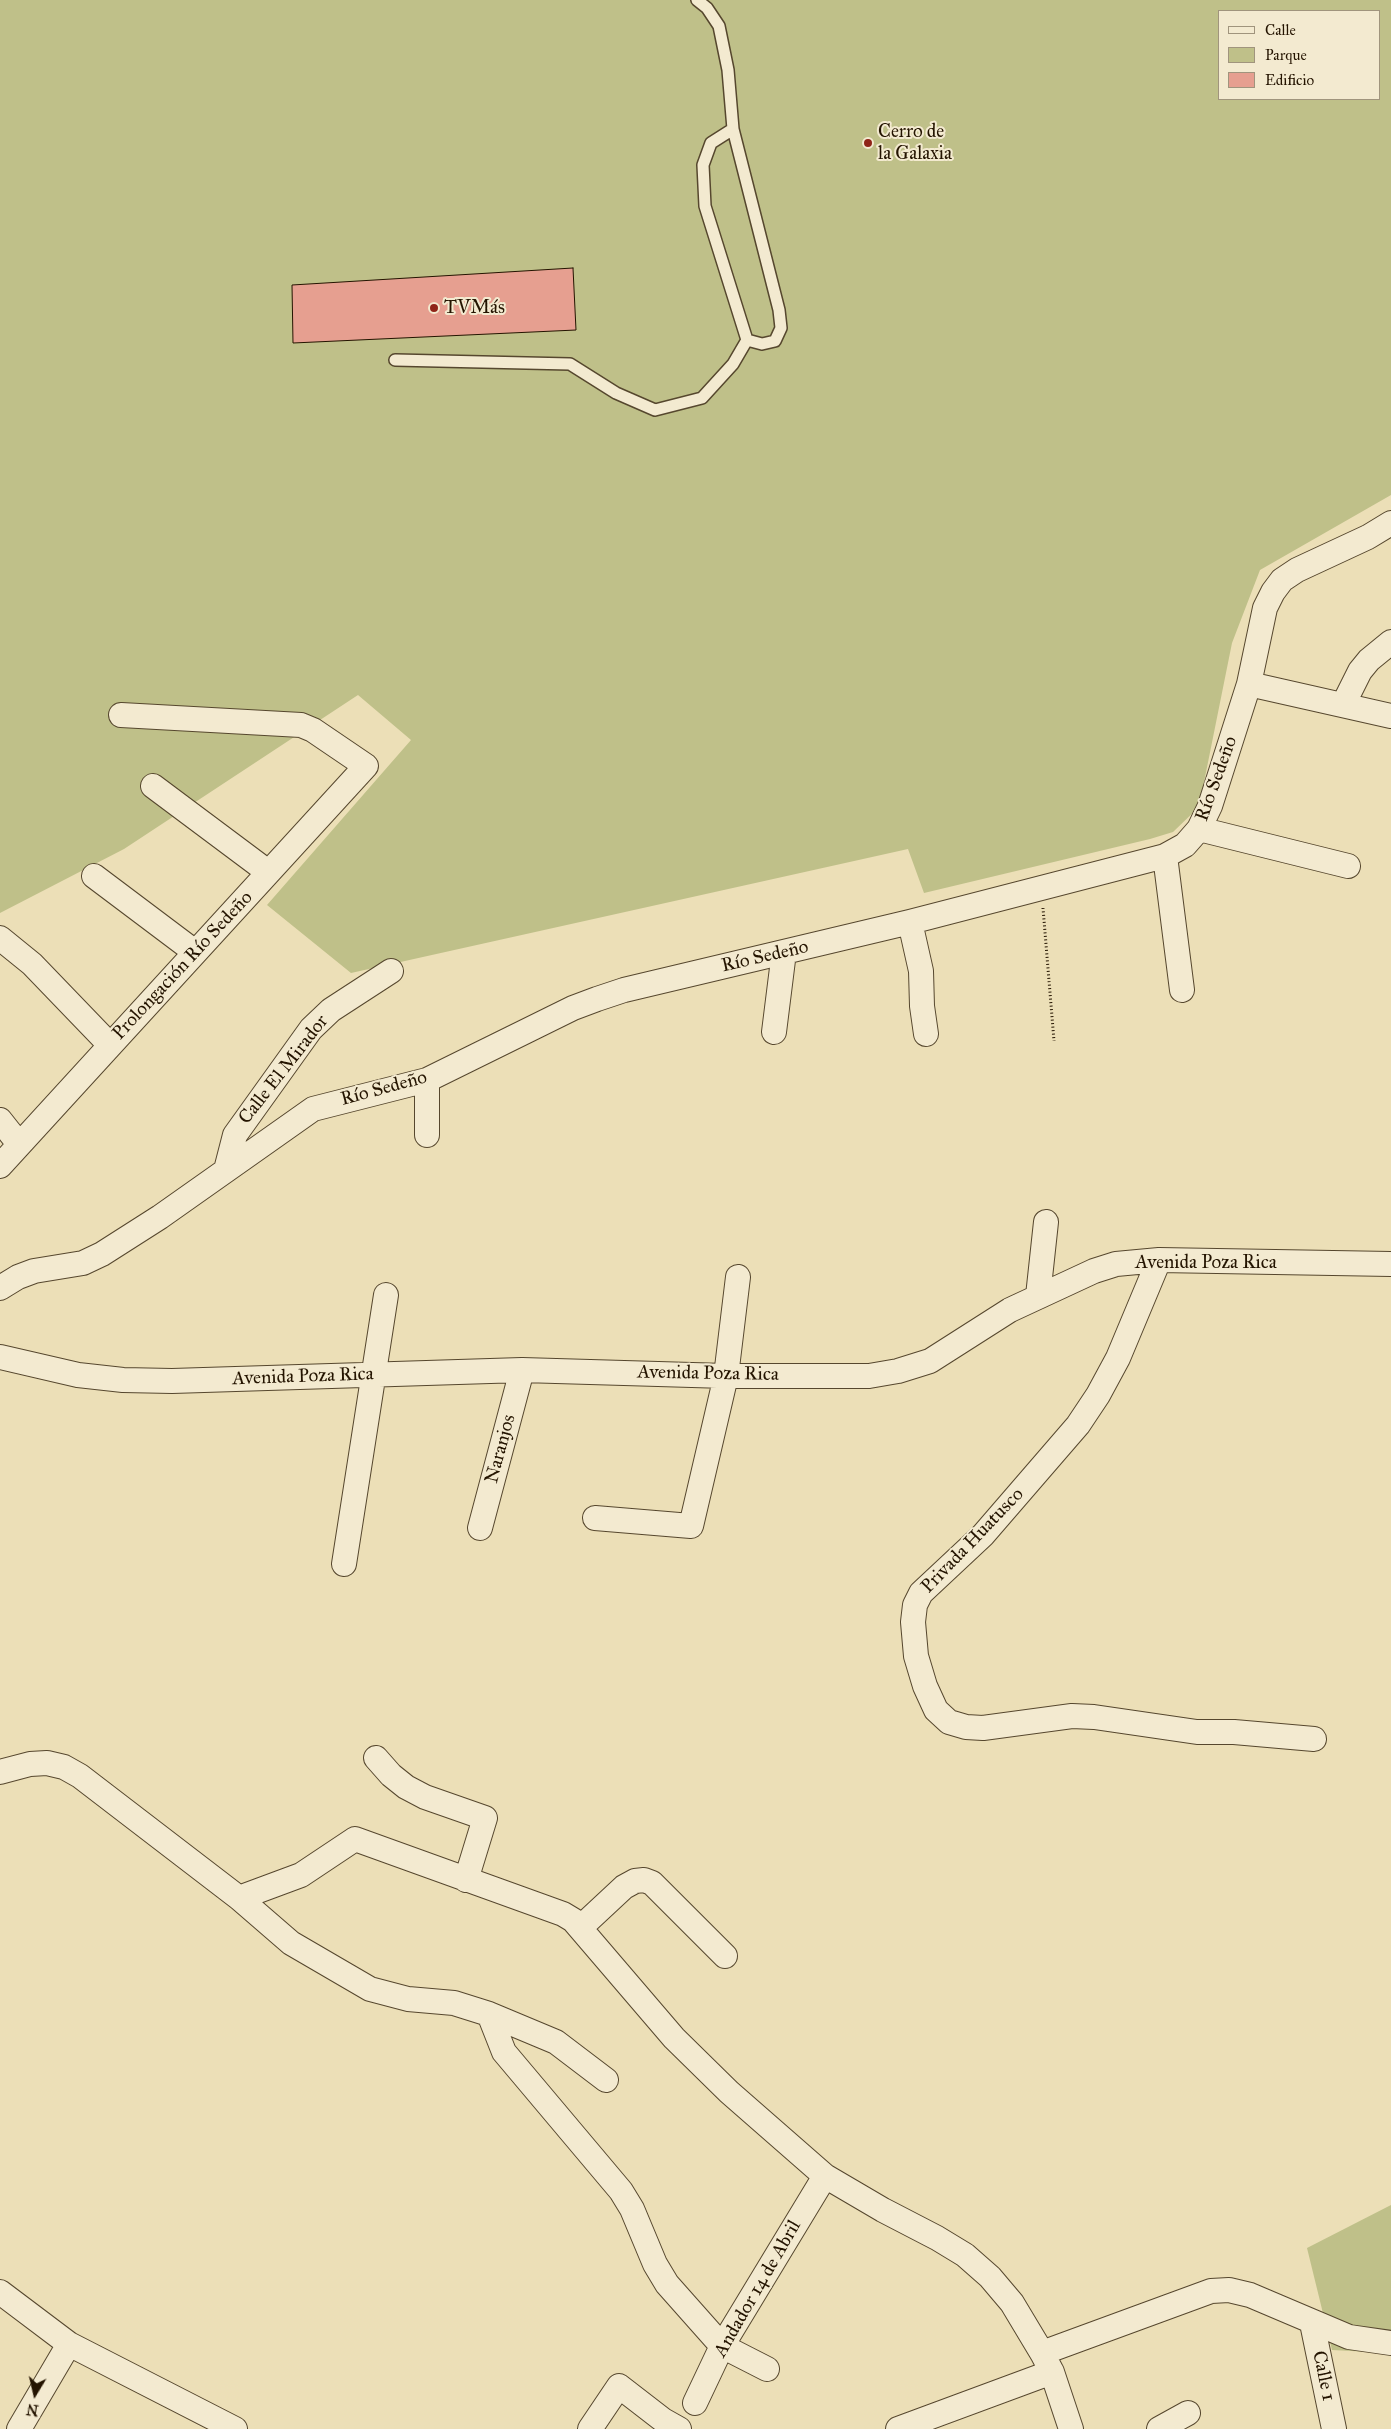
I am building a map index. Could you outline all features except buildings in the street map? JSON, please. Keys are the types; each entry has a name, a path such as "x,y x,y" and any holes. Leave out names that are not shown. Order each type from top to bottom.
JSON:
{"street":[{"name":"Río Sedeño","path":"0,1288 18,1277 34,1271 82,1263 102,1254 160,1217 313,1109 427,1080 573,1008 597,999 624,990 910,922 1165,856 1184,845 1199,829 1210,806 1249,684 1265,608 1273,592 1282,580 1391,523"},
{"path":"1343,705 1364,665 1391,642"},
{"path":"1249,684 1391,716"},
{"name":"Prolongación Río Sedeño","path":"0,1166 366,766 313,730 301,725 121,715"},
{"path":"152,786 268,872"},
{"path":"1199,829 1348,866"},
{"path":"1165,856 1182,990"},
{"path":"94,876 195,952"},
{"path":"910,922 921,971 922,1006 926,1034"},
{"path":"0,938 32,964 110,1044"},
{"path":"774,1032 784,952"},
{"name":"Calle El Mirador","path":"226,1170 235,1135 311,1029 330,1010 391,971"},
{"path":"427,1080 427,1135"},
{"path":"0,1120 19,1144"},
{"path":"1038,1296 1046,1222"},
{"name":"Privada Huatusco","path":"1158,1260 1118,1358 1098,1395 1078,1425 983,1535 921,1593 915,1605 913,1622 916,1656 925,1686 936,1710 949,1722 966,1727 983,1728 1072,1716 1087,1716 1197,1732 1234,1732 1314,1739"},
{"name":"Avenida Poza Rica","path":"0,1357 78,1375 123,1380 172,1381 522,1370 726,1376 869,1376 898,1371 930,1361 1010,1310 1038,1296 1094,1271 1138,1261 1391,1264"},
{"path":"595,1518 692,1526 726,1376 738,1277"},
{"path":"344,1564 386,1295"},
{"name":"Naranjos","path":"480,1528 522,1370"},
{"path":"376,1758 391,1775 406,1787 425,1797 485,1818 466,1880"},
{"path":"0,1772 30,1764 47,1763 64,1767 80,1776 239,1898 291,1943 370,1989 408,1999 454,2003 489,2014 556,2042 606,2080"},
{"path":"239,1898 301,1875 355,1839 563,1914 573,1920 674,2038 729,2092 825,2176 964,2255 990,2277 1012,2303 1047,2362 1071,2429"},
{"path":"580,1928 624,1887 635,1881 644,1880 652,1883 726,1956"},
{"path":"489,2014 504,2052 621,2191 632,2209 655,2264 667,2284 722,2346 766,2368"},
{"name":"Andador 14 de Abril","path":"695,2403 722,2346 825,2176"},
{"path":"898,2429 1211,2291 1229,2290 1250,2295 1312,2323 1349,2337 1391,2342"},
{"path":"0,2292 69,2344 235,2429"},
{"name":"Calle 1","path":"1312,2323 1334,2429"},
{"path":"19,2429 69,2344"},
{"path":"590,2429 619,2386 663,2420 679,2429"},
{"path":"1159,2429 1188,2413"}],"lane":[{"path":"697,0 707,8 719,26 728,70 733,129 779,310 781,328 775,341 762,344 747,340"},
{"path":"395,360 570,364 616,393 655,410 702,398 733,364 747,340 705,206 703,165 711,143 733,129"}],"path":[{"path":"1041,888 1054,1042"}],"green space":[{"path":"0,0 1391,0 1391,495 1260,570 1232,643 1199,807 1173,832 924,893 908,849 351,973 267,905 411,740 358,695 124,849 0,913"},
{"path":"1391,2205 1391,2353 1332,2350 1307,2248"}],"place":[{"name":"Cerro de la Galaxia","path":"868,143"},
{"name":"TVMás","path":"434,308"}]}
